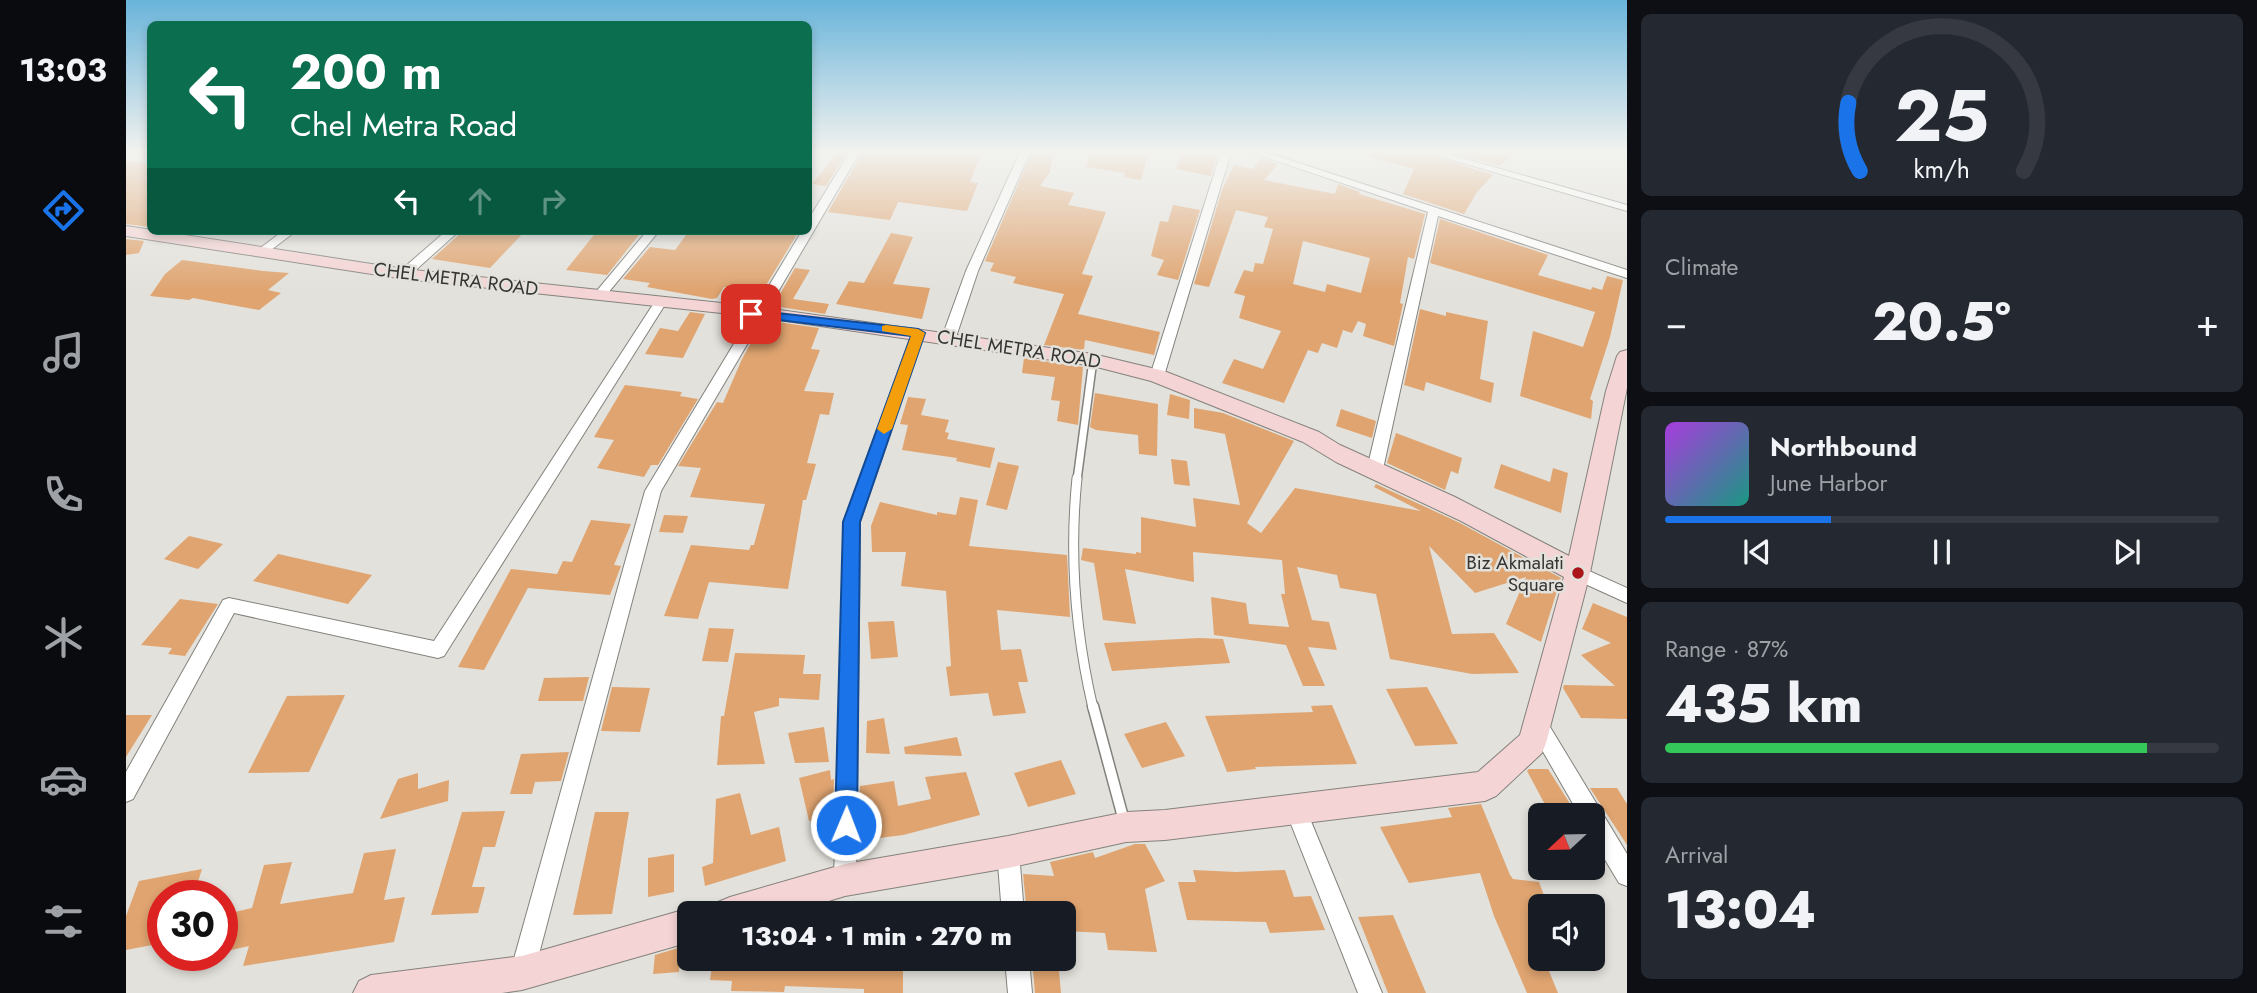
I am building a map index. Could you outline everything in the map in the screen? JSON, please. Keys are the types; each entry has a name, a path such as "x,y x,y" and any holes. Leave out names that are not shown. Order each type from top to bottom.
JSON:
{"street":[{"path":"812,224 827,198"},
{"path":"949,337 972,271 1004,198"},
{"path":"1157,376 1212,198"},
{"path":"1401,198 1627,274"},
{"path":"1593,198 1627,208"},
{"path":"1375,469 1434,209"},
{"name":"CHEL METRA ROAD","path":"126,231 147,232"},
{"name":"CHEL METRA ROAD","path":"175,235 404,274 760,313 949,337 1093,360 1157,376 1311,438 1326,448 1502,529 1578,572"},
{"path":"263,251 284,235"},
{"path":"404,274 448,235"},
{"path":"599,296 650,235"},
{"path":"522,973 653,491 806,235"},
{"path":"126,792 229,605 438,650 660,303"},
{"path":"845,880 852,522 918,333"},
{"path":"774,901 845,880 1008,852 1126,827 1165,825 1485,786 1532,743 1578,572 1616,391 1627,356"},
{"path":"1578,572 1627,596"},
{"path":"1537,723 1584,803"},
{"path":"1296,808 1370,993"},
{"path":"1605,838 1627,875"},
{"path":"1008,852 1012,901"},
{"path":"371,993 522,973 677,929"},
{"path":"1018,971 1020,993"}],"lane":[{"path":"1093,360 1073,532 1074,598 1088,688 1126,827"}],"building":[{"path":"126,198 147,198 147,227 126,224"},
{"path":"836,198 972,198 967,211 898,202 890,220 828,212"},
{"path":"1012,198 1071,198 1068,205 1106,212 1082,274 1093,276 1078,314 1160,332 1154,355 1085,340 1084,350 1044,345 1064,294 1013,283 1016,277 990,271 994,263 985,261"},
{"path":"1220,198 1373,198 1425,214 1414,259 1408,257 1400,303 1403,304 1394,346 1363,336 1366,324 1358,321 1352,333 1343,330 1337,348 1322,343 1318,353 1308,350 1284,403 1222,383 1234,359 1263,369 1281,331 1239,318 1245,296 1234,293 1244,270 1253,272 1255,263 1263,264 1273,229 1264,227 1268,217 1236,210 1209,287 1194,284","holes":["1303,241 1370,258 1361,293 1327,284 1325,292 1293,284"]},
{"path":"1416,198 1473,198 1464,214"},
{"path":"1173,205 1200,210 1178,280 1157,275 1164,260 1151,256 1160,221 1168,222"},
{"path":"1440,219 1548,255 1538,275 1591,290 1592,287 1602,290 1607,276 1623,280 1610,337 1590,399 1593,401 1591,419 1520,396 1533,331 1583,347 1595,312 1430,263"},
{"path":"891,233 913,237 893,284 930,288 922,319 836,304 849,281 864,283"},
{"path":"459,235 521,235 490,268 432,259"},
{"path":"594,235 639,235 607,275 566,270"},
{"path":"686,235 797,235 762,292 724,287 717,298 712,299 647,287 650,283 623,279 650,247 675,250"},
{"path":"126,239 144,241 139,253 126,255"},
{"path":"182,260 289,273 268,290 281,293 259,310 193,298 189,300 150,296 165,274"},
{"path":"795,268 810,270 793,299 829,304 825,314 773,306"},
{"path":"1420,309 1446,316 1446,312 1488,321 1480,379 1494,383 1491,403 1426,382 1424,391 1404,385"},
{"path":"690,312 705,314 683,358 645,354 660,328 678,331"},
{"path":"764,320 819,328 811,349 820,350 804,391 834,393 829,415 820,414 807,463 816,464 806,500 803,500 788,589 709,582 698,619 664,616 691,545 749,550 751,545 754,545 765,504 690,497 701,468 678,466 717,402 723,403 742,359"},
{"path":"1024,358 1083,367 1078,425 1057,421 1060,401 1051,400 1055,377 1022,373"},
{"path":"625,385 682,392 680,396 698,399 658,465 651,465 644,477 597,468 614,440 594,437"},
{"path":"1095,393 1158,404 1157,456 1139,454 1138,435 1090,427"},
{"path":"1170,394 1190,400 1189,419 1167,415"},
{"path":"908,397 926,399 921,415 949,420 945,432 949,433 947,439 995,448 990,468 956,461 957,458 902,450 908,425 900,424"},
{"path":"1194,408 1223,413 1294,441 1247,523 1261,533 1295,488 1421,511 1374,487 1376,484 1460,523 1561,578 1541,642 1506,624 1526,577 1475,593 1429,546 1452,634 1494,633 1519,673 1472,674 1390,659 1376,594 1340,588 1337,575 1297,567 1312,620 1329,622 1337,650 1308,647 1325,686 1303,686 1286,645 1214,635 1211,597 1246,603 1249,624 1289,627 1281,594 1285,594 1282,560 1193,552 1194,582 1125,569 1136,624 1103,620 1094,563 1081,560 1083,548 1141,553 1141,517 1196,527 1193,498 1240,505 1225,434 1194,428"},
{"path":"1341,409 1376,421 1372,438 1336,426"},
{"path":"1396,433 1462,458 1458,474 1451,471 1445,490 1387,463"},
{"path":"1171,459 1187,461 1190,486 1174,484"},
{"path":"998,462 1019,466 1007,510 986,505"},
{"path":"1501,464 1550,482 1553,468 1568,473 1561,513 1494,488"},
{"path":"960,497 978,500 969,546 1067,555 1070,617 997,610 1001,650 1021,649 1028,682 1018,682 1026,713 993,716 988,693 950,696 946,667 951,666 946,591 901,586 906,552 872,552 871,526 880,502 937,515 937,512 956,515"},
{"path":"664,515 688,516 683,533 659,532"},
{"path":"591,520 631,524 614,565 621,566 610,595 528,588 484,670 458,667 511,569 557,574 563,561 572,562"},
{"path":"189,536 223,544 198,569 164,559"},
{"path":"278,554 372,575 348,604 253,581"},
{"path":"180,599 218,604 185,656 168,654 172,648 141,645"},
{"path":"1593,603 1627,617 1627,719 1581,718 1563,688 1564,685 1615,686 1581,655 1611,643 1582,629"},
{"path":"894,621 898,657 871,659 868,622"},
{"path":"709,628 734,629 728,662 702,661"},
{"path":"1223,639 1230,663 1112,671 1104,643"},
{"path":"735,653 805,655 803,674 821,674 819,700 779,698 779,706 754,712 765,764 717,765 721,716 724,716"},
{"path":"589,677 583,701 538,701 544,678"},
{"path":"612,687 650,688 640,732 601,731"},
{"path":"1427,687 1458,744 1415,746 1386,689"},
{"path":"345,695 309,772 248,773 287,696"},
{"path":"1332,705 1357,764 1255,767 1256,769 1227,772 1205,716 1313,712 1311,706"},
{"path":"126,715 152,715 126,757"},
{"path":"884,718 890,754 866,753 867,721"},
{"path":"1166,722 1185,756 1142,768 1124,734"},
{"path":"824,727 829,762 795,763 788,733"},
{"path":"957,737 962,756 905,754 904,747"},
{"path":"569,752 561,781 535,782 532,794 510,794 521,754"},
{"path":"1061,760 1076,794 1028,807 1014,773"},
{"path":"1548,769 1570,803 1544,803 1527,771"},
{"path":"830,770 831,780 834,779 833,814 809,821 799,778"},
{"path":"966,772 980,815 903,835 872,839 868,803 859,806 860,786 894,781 898,806 931,799 925,777"},
{"path":"418,773 418,789 449,780 448,801 380,819 398,779"},
{"path":"1590,788 1617,788 1627,804 1627,845 1605,811 1605,803 1600,803"},
{"path":"740,793 751,835 779,827 786,861 705,886 702,867 713,863 716,799"},
{"path":"1481,804 1510,875 1513,879 1539,882 1544,894 1528,894 1528,971 1549,971 1558,993 1527,993 1494,916 1480,873 1409,883 1380,827 1452,817 1448,808"},
{"path":"505,811 495,847 483,847 472,887 485,887 478,913 431,915 462,812"},
{"path":"595,812 629,812 612,914 573,915"},
{"path":"1135,844 1145,844 1165,881 1145,889 1157,952 1108,950 1105,933 1076,932 1076,901 1026,901 1023,874 1054,876 1050,862 1093,852 1095,858"},
{"path":"396,849 384,900 405,897 394,942 243,966 249,946 238,948 238,911 252,908 264,865 292,862 280,904 353,893 364,853"},
{"path":"674,854 674,892 648,897 648,858"},
{"path":"202,869 199,880 147,880 147,946 126,950 126,916 139,881"},
{"path":"1193,870 1285,870 1294,897 1311,896 1325,930 1270,933 1266,922 1187,920 1178,882 1196,882"},
{"path":"1393,915 1426,993 1388,993 1358,917"},
{"path":"677,948 679,972 653,974 655,955"},
{"path":"711,971 903,971 903,993 864,993 864,989 785,986 784,992 731,991 732,981 710,980"},
{"path":"1033,971 1059,971 1061,993 1035,993"}],"slow traffic":[{"path":"884,429 918,333 886,328"}],"place":[{"name":"Biz Akmalati Square","path":"1578,573"}],"route":[{"path":"751,314 918,333 852,522 846,825"}]}
